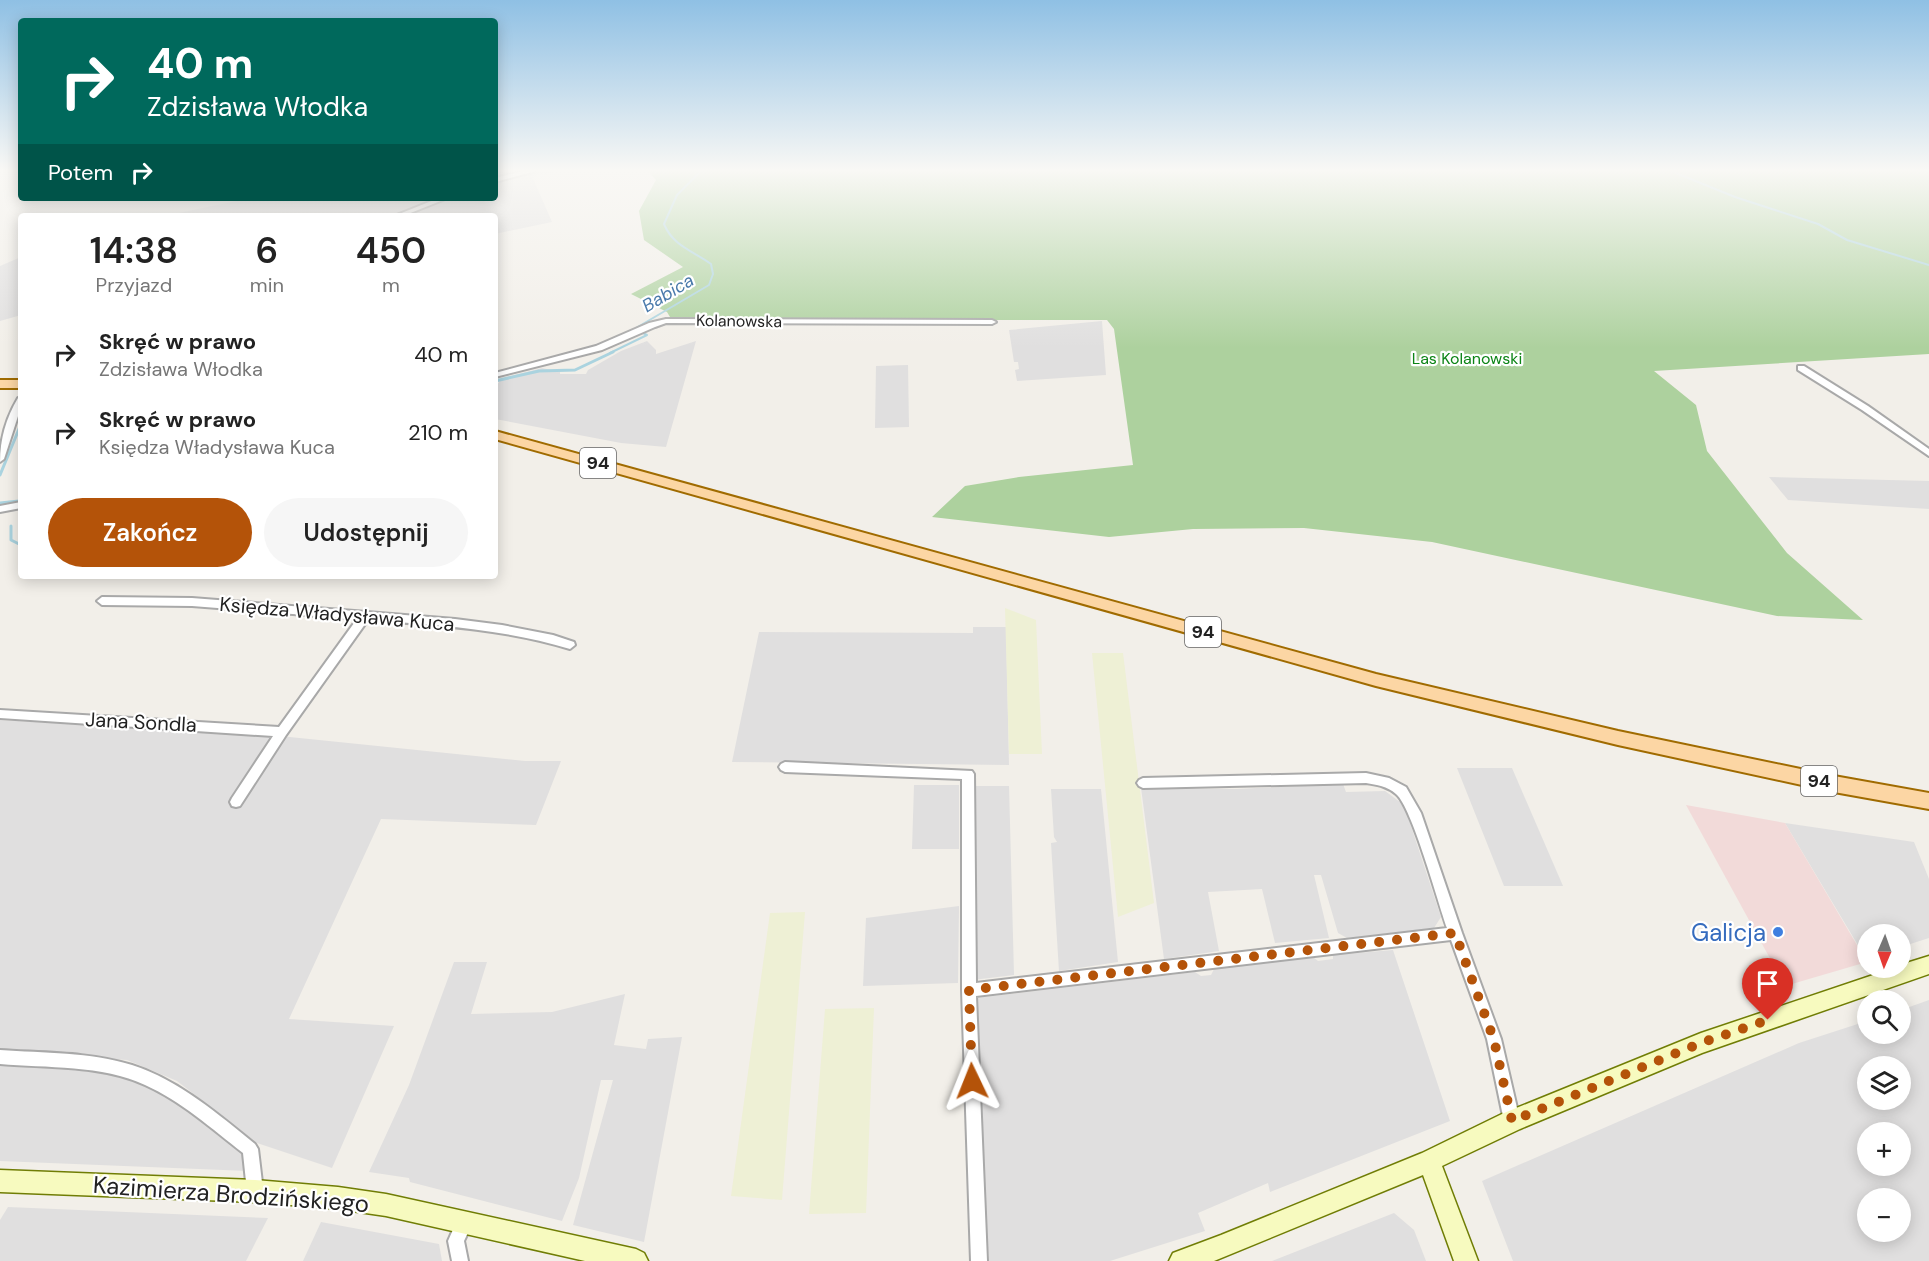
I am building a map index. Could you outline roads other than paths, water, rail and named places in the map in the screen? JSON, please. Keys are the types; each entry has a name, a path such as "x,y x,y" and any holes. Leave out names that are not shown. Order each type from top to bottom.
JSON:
{"main road":[{"path":"0,384 18,384"},
{"name":"94","path":"498,436 1376,680 1501,712 1833,784 1929,801"},
{"name":"94","path":"1710,756 1929,791"},
{"path":"1181,1261 1221,1247 1429,1161 1512,1121 1701,1043 1929,965"},
{"path":"1429,1161 1466,1261"},
{"name":"Kazimierza Brodzińskiego","path":"2,1183 255,1191 348,1199 465,1222 636,1261"}],"street":[{"name":"Kolanowska","path":"498,374 599,348 666,321 992,322"},
{"path":"1801,368 1929,453"},
{"path":"0,459 18,405"},
{"path":"0,509 18,506"},
{"name":"Księdza Władysława Kuca","path":"102,601 192,602 364,616 502,629 553,639 570,645"},
{"path":"237,801 282,732 364,616"},
{"name":"Jana Sondla","path":"0,714 282,732"},
{"path":"784,767 968,774 969,990 979,1261"},
{"path":"1143,783 1366,778 1385,781 1402,791 1415,813 1494,1040 1512,1121"},
{"path":"969,990 1455,933"},
{"path":"0,1057 102,1066 147,1078 184,1098 250,1149 255,1191"},
{"path":"460,1261 456,1241 465,1222"}],"waterway":[{"name":"Babica","path":"636,328 709,285 713,274 711,264 678,243 667,230"},
{"path":"1829,230 1847,240 1929,265"},
{"name":"Babica","path":"610,353 647,335 643,333"},
{"name":"Babica","path":"498,380 539,371 575,370 613,352"},
{"path":"0,475 18,431"},
{"name":"Babica","path":"0,503 18,501"},
{"name":"Babica","path":"11,526 11,540 18,544"}],"place":[{"name":"Galicja","path":"1778,932"}],"park label":[{"name":"Las Kolanowski","path":"1467,358"}]}
